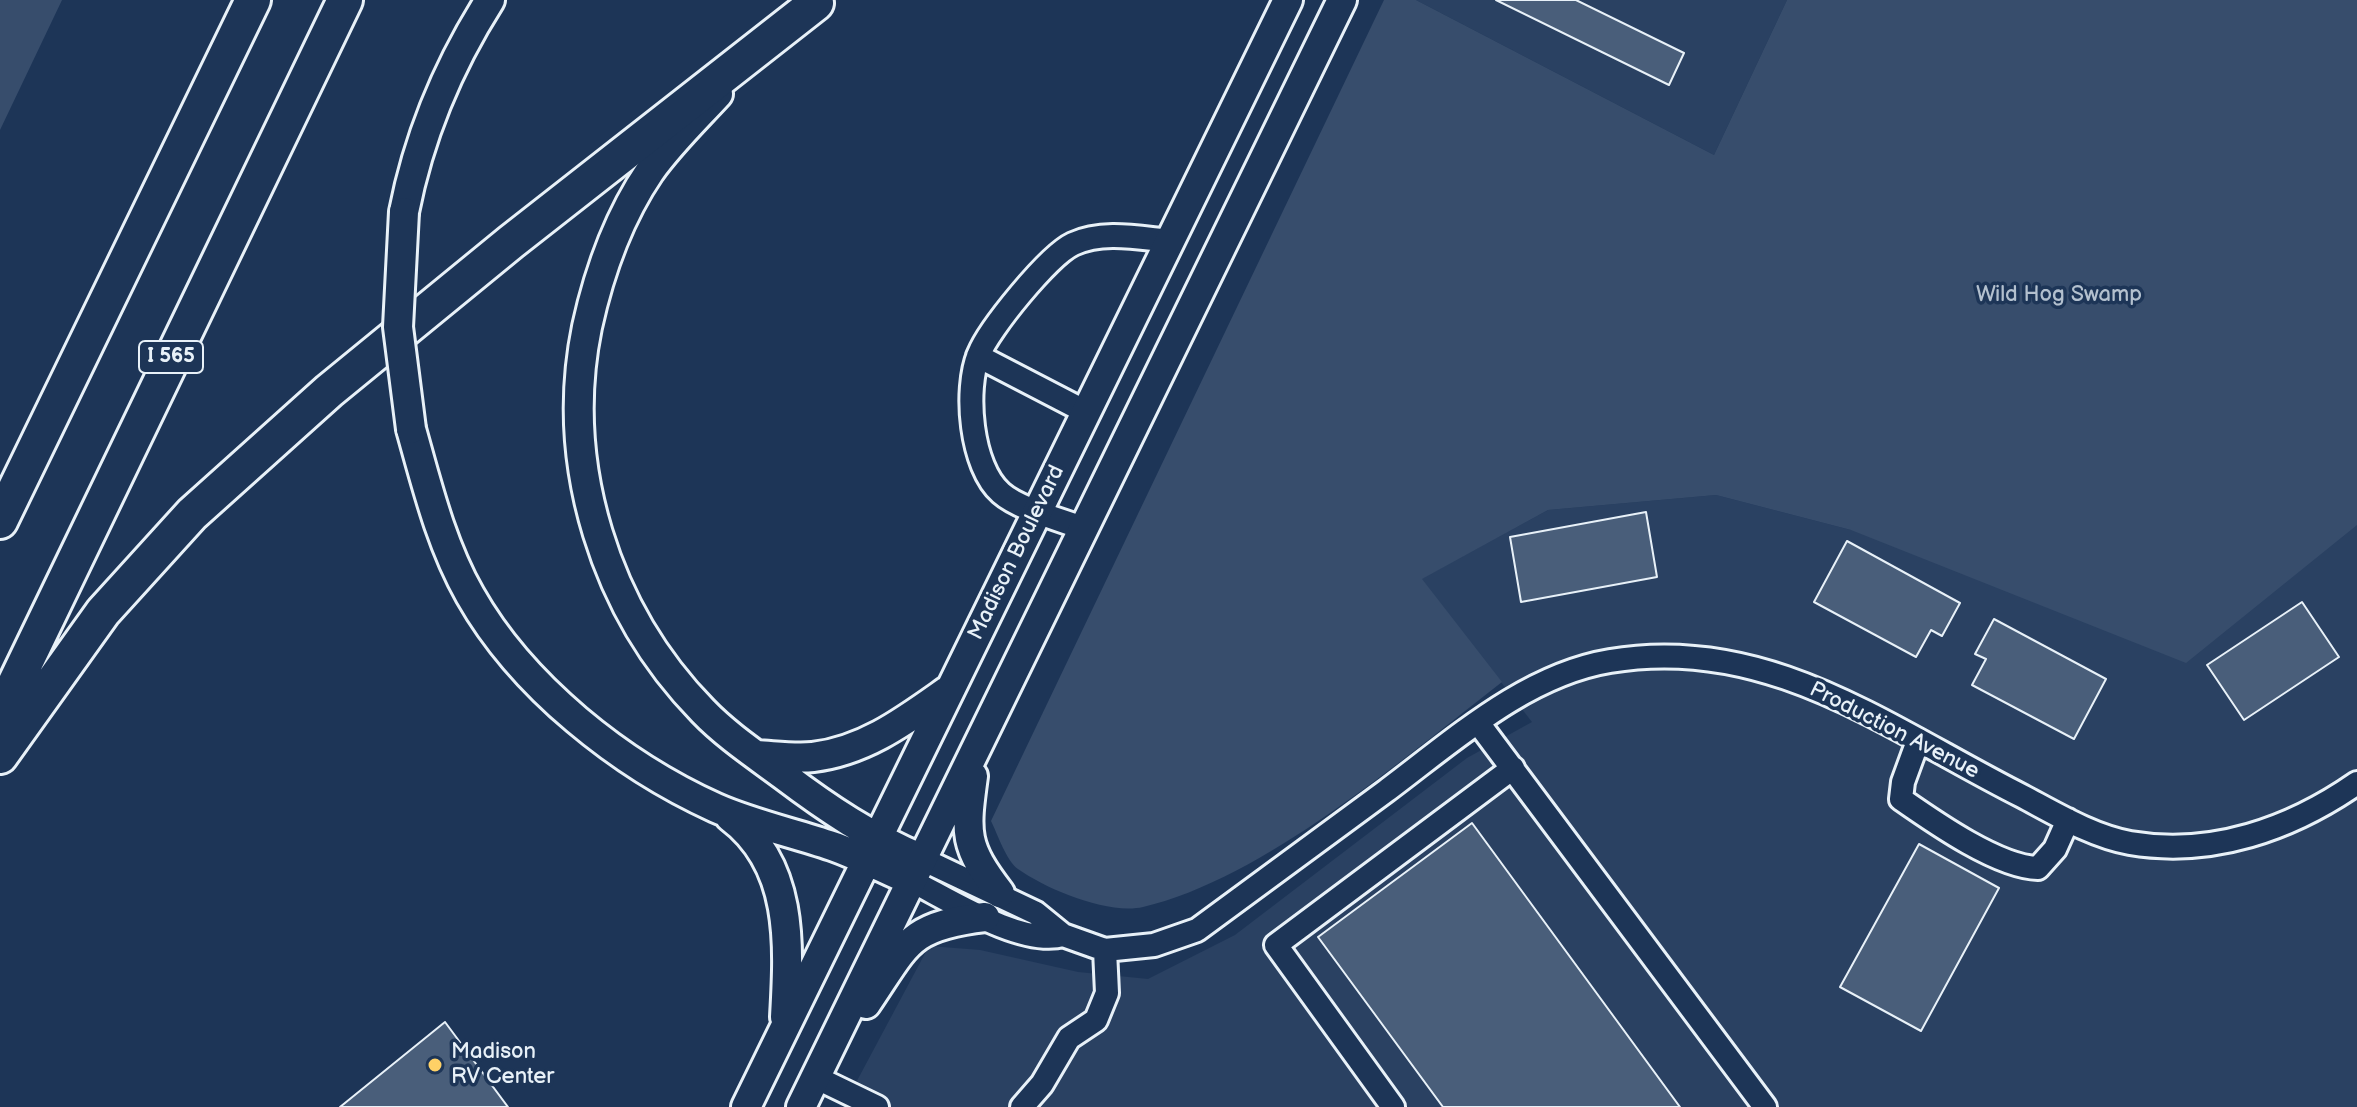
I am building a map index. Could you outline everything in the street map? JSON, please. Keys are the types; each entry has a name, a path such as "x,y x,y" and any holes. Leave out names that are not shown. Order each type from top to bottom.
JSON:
{"highway":[{"path":"0,521 253,0"},
{"name":"I 565","path":"0,715 345,0"},
{"path":"0,756 103,612 192,514 329,391 511,242 818,1"}],"main road":[{"path":"490,0 436,99 420,146 404,212 398,327 411,429 434,513 471,597 516,658 543,688 624,756 719,809 752,834 772,871 788,922 784,1030"},
{"name":"Madison Boulevard","path":"746,1107 1288,0"},
{"path":"801,1107 1342,0"},
{"path":"818,1 721,91 651,171 607,255 590,313 578,393 578,444 587,491 617,585 670,673 704,712 844,821 872,850"},
{"path":"757,755 812,757 852,748 893,729 951,688"},
{"path":"815,1077 906,945 924,930 992,905 974,860 967,820 975,755"},
{"path":"719,809 835,847 872,850 916,870"}],"street":[{"path":"1085,529 1001,493 979,461 971,401 978,356 995,327 1042,267 1073,244 1106,235 1170,241"},
{"path":"978,356 1086,412"},
{"name":"Production Avenue","path":"916,870 992,905 1047,939 1063,935 1105,950 1154,945 1197,930 1533,687 1608,661 1687,655 1744,663 1786,676 1860,708 2068,820 2129,842 2184,847 2253,837 2320,809 2357,783"},
{"path":"1479,724 1765,1107"},
{"path":"1918,741 1903,782 1901,799 1945,829 2023,868 2038,868 2055,849 2068,820"},
{"path":"1393,1107 1276,945 1513,768"},
{"path":"1022,1107 1042,1084 1069,1038 1096,1020 1107,993 1105,950"},
{"path":"815,1077 877,1107"}],"shaded area":[{"path":"1416,0 1787,0 1714,155"},
{"path":"1716,495 1851,530 2357,525 2357,1107 843,1107 929,946 980,950 1078,972 1148,979 1235,935 1467,758 1532,722 1421,579 1548,510"}],"green space":[{"path":"0,0 62,0 0,130"},
{"name":"Wild Hog Swamp","path":"1384,0 1416,0 1714,155 1787,0 2357,0 2357,525 2186,663 1851,530 1716,495 1548,510 1422,579 1502,682 1331,812 1236,871 1189,892 1143,907 1095,904 1030,877 1018,869 1006,854 991,821"}],"building":[{"path":"1496,0 1576,0 1684,53 1669,85"},
{"path":"1646,512 1657,577 1521,602 1510,537"},
{"path":"1847,541 1960,603 1942,636 1931,630 1916,657 1814,602"},
{"path":"2302,602 2339,657 2244,720 2207,665"},
{"path":"1994,619 2106,679 2074,739 1972,685 1986,659 1975,654"},
{"path":"1472,823 1680,1107 1443,1107 1318,937"},
{"path":"1919,844 1999,888 1921,1031 1840,987"},
{"name":"Madison RV Center","path":"445,1022 508,1107 340,1107"}],"place":[{"name":"Madison RV Center","path":"435,1065"}]}
